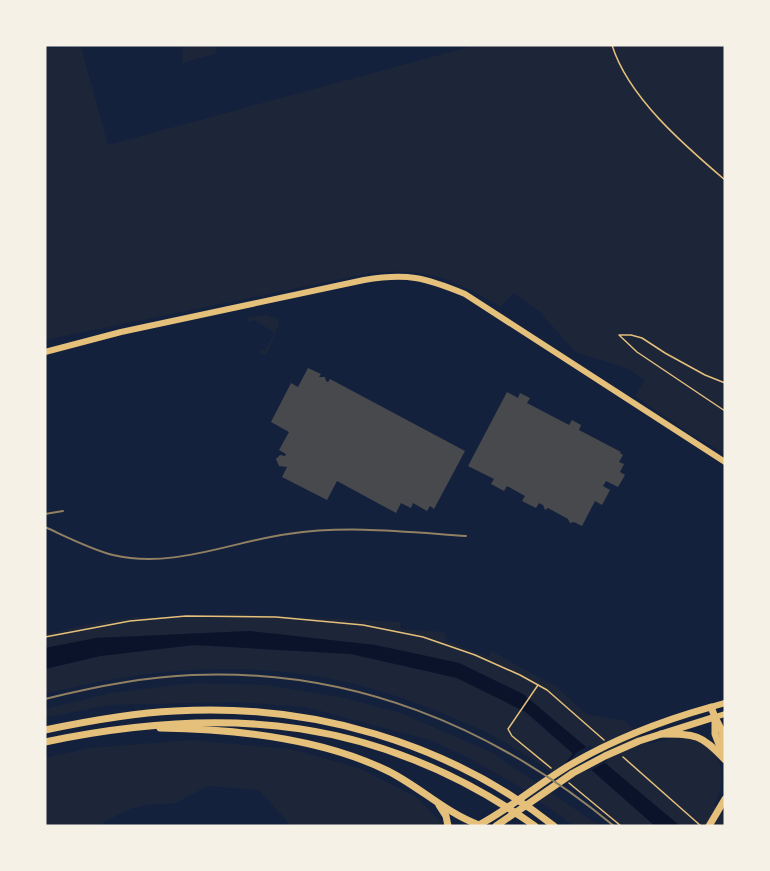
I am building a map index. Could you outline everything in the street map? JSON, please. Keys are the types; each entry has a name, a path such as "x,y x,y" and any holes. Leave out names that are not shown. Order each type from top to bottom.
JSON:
{"main road":[{"path":"45,352 121,332 364,280 389,276 412,277 434,281 465,294 725,462"},
{"path":"124,728 215,730 280,738 370,763 400,777 479,826 570,765 631,734 667,719 725,703"},
{"path":"711,707 725,744"},
{"path":"45,730 123,716 176,711 253,711 319,719 392,739 446,759 497,787 554,826"},
{"path":"498,825 573,773 605,756 639,741 725,714"},
{"path":"715,717 715,734 725,759"},
{"path":"45,742 124,728 177,723 244,722 309,729 389,750 441,770 492,797 535,826"},
{"path":"661,734 682,734 703,738 725,759"},
{"path":"709,826 725,799"},
{"path":"436,800 446,816 448,826"}],"path":[{"path":"612,45 617,61 629,84 665,124 725,180"},
{"path":"725,383 705,375 642,338 631,335 619,336 636,352 725,411"},
{"path":"45,637 112,624 186,616 265,616 363,625 423,637 475,655 538,685 547,690 610,745"},
{"path":"538,685 511,724 509,732 557,773"},
{"path":"618,753 701,826"},
{"path":"567,781 621,826"}],"shaded area":[{"path":"183,45 215,45 217,53 182,63"},
{"path":"476,45 725,45 725,454 635,396 645,380 629,369 575,352 539,311 513,293 501,307 453,282 424,274 370,273 45,340 45,48 81,47 108,145"},
{"path":"265,315 278,319 279,324 267,353 264,355 260,353 260,349 265,351 274,333 255,320 248,322 247,318"},
{"path":"238,614 400,622 401,629 444,632 446,641 489,657 491,651 557,687 586,714 625,721 649,744 683,738 705,744 712,750 720,767 721,786 714,805 725,815 725,826 680,826 523,694 459,663 375,645 250,631 96,638 45,648 45,634 100,622 137,617"},
{"path":"250,631 375,645 459,663 523,694 680,826 655,826 526,712 457,678 351,654 194,645 100,656 45,669 45,648 96,638"},
{"path":"194,645 351,654 457,678 525,712 655,826 619,825 579,791 492,735 401,697 350,683 300,674 250,670 200,670 149,674 97,682 45,694 45,669 100,656"},
{"path":"192,683 266,685 340,697 401,713 491,752 600,826 574,826 517,785 465,756 430,740 305,707 235,702 109,705 45,718 45,709 111,693"},
{"path":"191,740 290,749 359,768 416,797 440,821 438,826 291,826 259,790 208,786 176,803 145,805 127,810 98,826 45,826 45,758 91,748"}],"pier":[{"path":"590,745 608,761 588,772 570,756"}],"building":[{"path":"308,368 321,374 319,377 325,377 326,381 330,379 465,451 434,509 430,506 427,511 413,503 411,508 401,503 396,513 337,481 327,500 282,477 287,467 279,466 276,459 286,454 279,450 289,432 271,422 291,383 298,387"},
{"path":"507,392 518,398 520,393 530,398 527,403 569,425 572,420 581,425 579,430 623,455 619,462 624,464 620,472 625,475 618,487 606,481 603,486 610,490 602,505 595,501 582,526 574,522 570,523 568,519 548,508 545,510 539,503 536,508 522,501 525,496 507,486 504,491 491,484 494,479 468,466"}],"waterway":[{"path":"567,763 574,754"}],"railway":[{"path":"45,514 63,511"},
{"path":"45,527 96,550 113,555 158,559 201,553 266,538 310,531 377,530 466,536"},
{"path":"45,699 118,683 192,675 251,675 308,682 363,693 417,710 469,732 519,759 568,791 614,826"}]}
